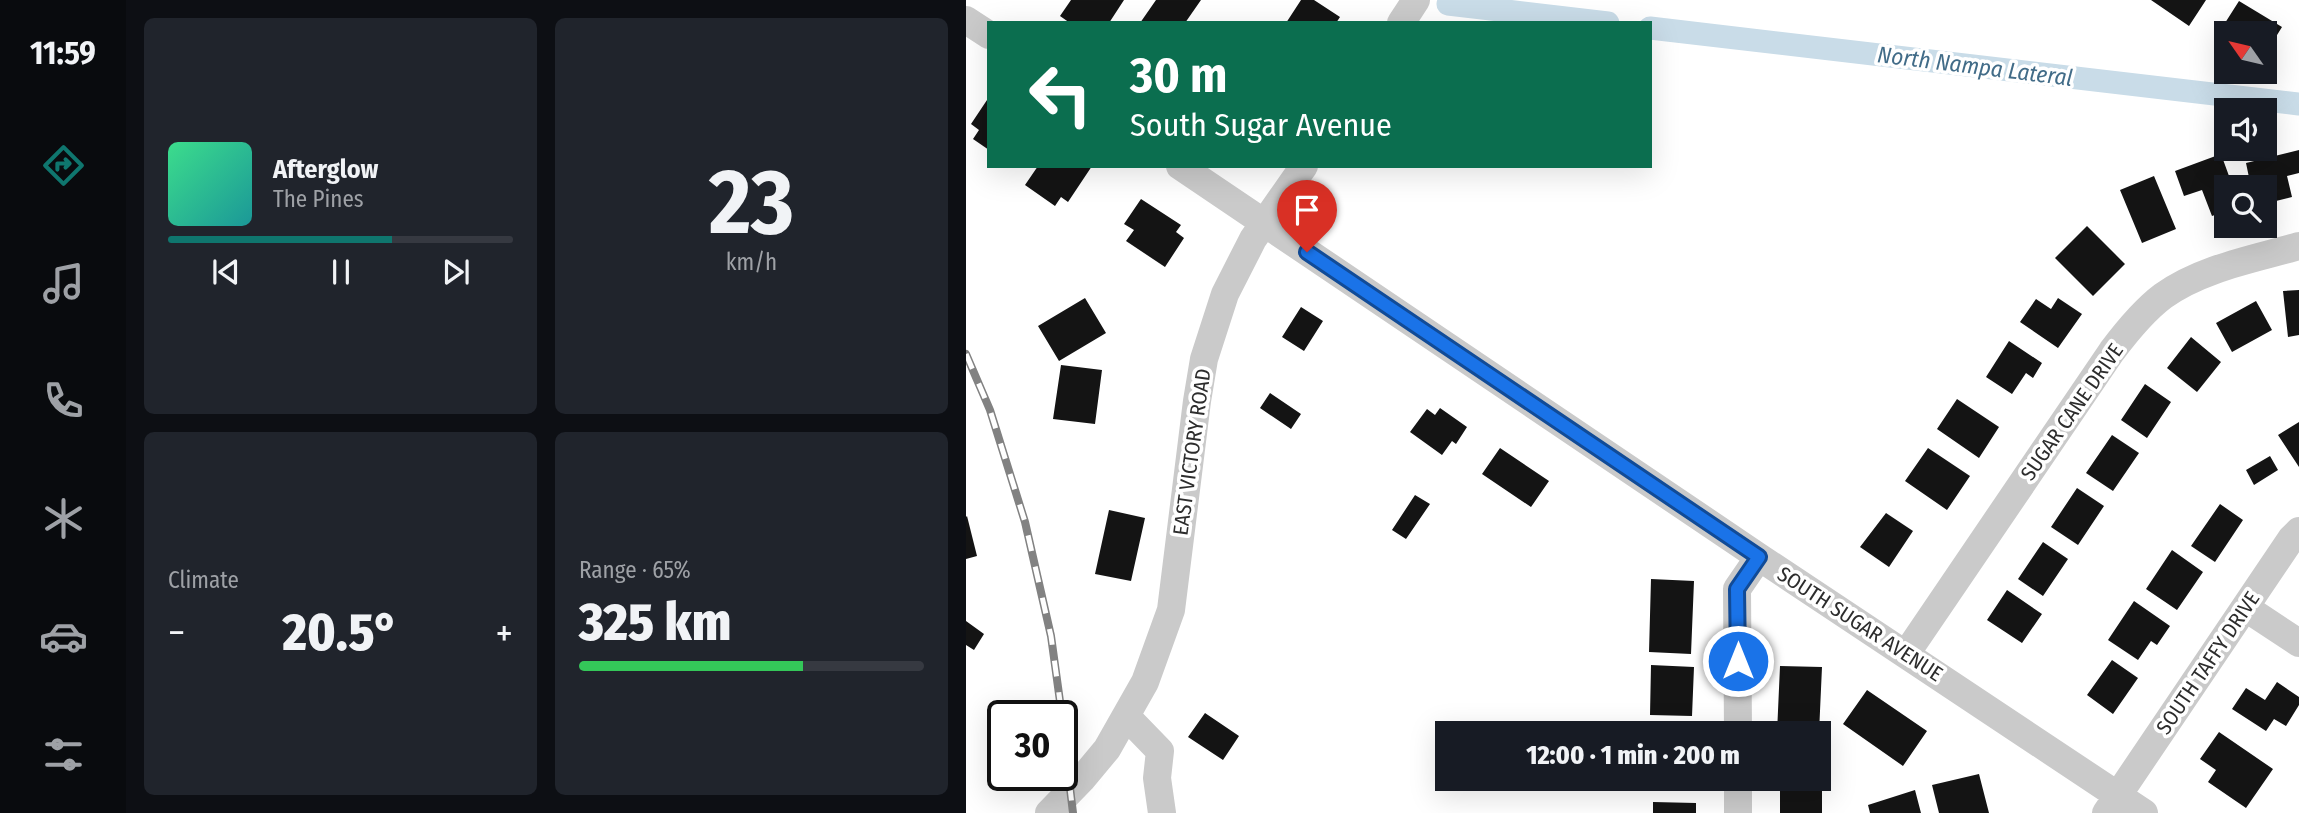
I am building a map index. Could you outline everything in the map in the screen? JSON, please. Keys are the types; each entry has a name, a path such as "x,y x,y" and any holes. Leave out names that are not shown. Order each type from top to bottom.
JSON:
{"street":[{"path":"1402,21 1416,0"},
{"path":"966,20 987,34"},
{"name":"SOUTH SUGAR AVENUE","path":"1183,168 1906,654 2112,804 2144,813"},
{"name":"EAST VICTORY ROAD","path":"1049,813 1107,749 1145,682 1171,610 1204,359 1225,294 1253,239 1303,168"},
{"name":"SUGAR CANE DRIVE","path":"1906,654 2104,362 2136,321 2164,296 2194,279 2227,266 2299,246"},
{"name":"SOUTH TAFFY DRIVE","path":"2112,804 2299,531"},
{"path":"1738,721 1737,589 1759,557"},
{"path":"2246,608 2299,643"},
{"path":"1127,717 1160,751 1157,778 1162,813"},
{"path":"1738,791 1738,813"}],"building":[{"path":"1071,0 1124,0 1110,21 1067,21 1060,16"},
{"path":"1156,0 1201,0 1186,21 1141,21"},
{"path":"1301,0 1314,0 1340,17 1337,21 1287,21"},
{"path":"2151,0 2206,0 2189,26"},
{"path":"2239,1 2272,21 2226,21"},
{"path":"987,100 987,149 973,139 979,130 971,124"},
{"path":"2299,150 2299,173 2287,176 2292,197 2277,201 2277,175 2248,175 2246,163 2277,161 2277,155"},
{"path":"2214,157 2214,161 2224,161 2229,175 2214,175 2214,215 2212,216 2202,190 2184,196 2175,171"},
{"path":"1037,168 1091,168 1068,202 1061,197 1055,206 1025,185"},
{"path":"2154,176 2176,229 2142,243 2120,190"},
{"path":"1141,199 1181,225 1176,232 1184,238 1165,267 1126,241 1134,230 1124,224"},
{"path":"2087,226 2125,264 2093,296 2055,258"},
{"path":"2299,290 2299,335 2288,337 2283,291"},
{"path":"1085,298 1106,333 1059,361 1038,326"},
{"path":"2058,298 2082,314 2058,348 2020,322 2036,299 2051,309"},
{"path":"2256,301 2272,330 2232,352 2216,323"},
{"path":"1301,307 1323,321 1304,351 1282,337"},
{"path":"2191,337 2221,362 2197,392 2167,368"},
{"path":"2009,341 2042,363 2033,378 2026,373 2012,394 1986,377"},
{"path":"1061,365 1102,370 1095,424 1053,419"},
{"path":"2145,384 2171,402 2147,438 2121,420"},
{"path":"1270,393 1301,414 1291,429 1260,408"},
{"path":"1957,399 1999,427 1979,458 1937,429"},
{"path":"1440,408 1467,427 1456,444 1452,441 1442,455 1410,432 1427,409 1435,415"},
{"path":"2299,422 2299,467 2278,435"},
{"path":"2112,435 2139,453 2113,491 2086,473"},
{"path":"1500,448 1549,481 1531,507 1482,474"},
{"path":"1928,448 1970,476 1947,510 1905,481"},
{"path":"2270,456 2278,470 2254,485 2246,470"},
{"path":"2077,488 2104,506 2078,545 2051,527"},
{"path":"1415,495 1430,504 1406,539 1392,530"},
{"path":"2220,504 2243,520 2215,562 2191,546"},
{"path":"1109,510 1145,518 1131,581 1095,574"},
{"path":"1886,513 1913,531 1889,567 1860,547"},
{"path":"966,517 977,556 966,559"},
{"path":"2043,542 2068,559 2043,596 2018,579"},
{"path":"2172,550 2203,572 2177,610 2146,589"},
{"path":"1651,579 1694,581 1691,654 1649,652"},
{"path":"2007,590 2042,614 2022,643 1987,620"},
{"path":"2134,601 2170,626 2157,645 2151,641 2138,660 2108,640"},
{"path":"966,621 984,634 974,650 966,645"},
{"path":"2112,660 2138,678 2113,714 2087,695"},
{"path":"1651,665 1694,667 1692,716 1650,715"},
{"path":"1780,666 1822,667 1820,721 1778,721"},
{"path":"2277,682 2299,697 2299,705 2286,726 2274,719 2266,731 2232,709 2246,688 2265,700"},
{"path":"1867,690 1927,731 1903,766 1843,724"},
{"path":"1205,713 1239,736 1223,760 1188,737"},
{"path":"2219,732 2273,769 2246,808 2208,782 2216,770 2200,759"},
{"path":"1979,774 1989,813 1939,813 1932,785"},
{"path":"1915,790 1921,813 1870,813 1868,805"},
{"path":"1780,791 1822,791 1822,813 1780,813"},
{"path":"1653,802 1696,803 1696,813 1653,813"}],"waterway":[{"name":"North Nampa Lateral","path":"1448,4 1591,21"},
{"name":"North Nampa Lateral","path":"1652,28 2299,104"}],"railway":[{"path":"966,354 990,410 1025,522 1051,636 1060,700"},
{"path":"1070,791 1073,813"}],"route":[{"path":"1307,252 1759,557 1737,589 1738,661"}]}
